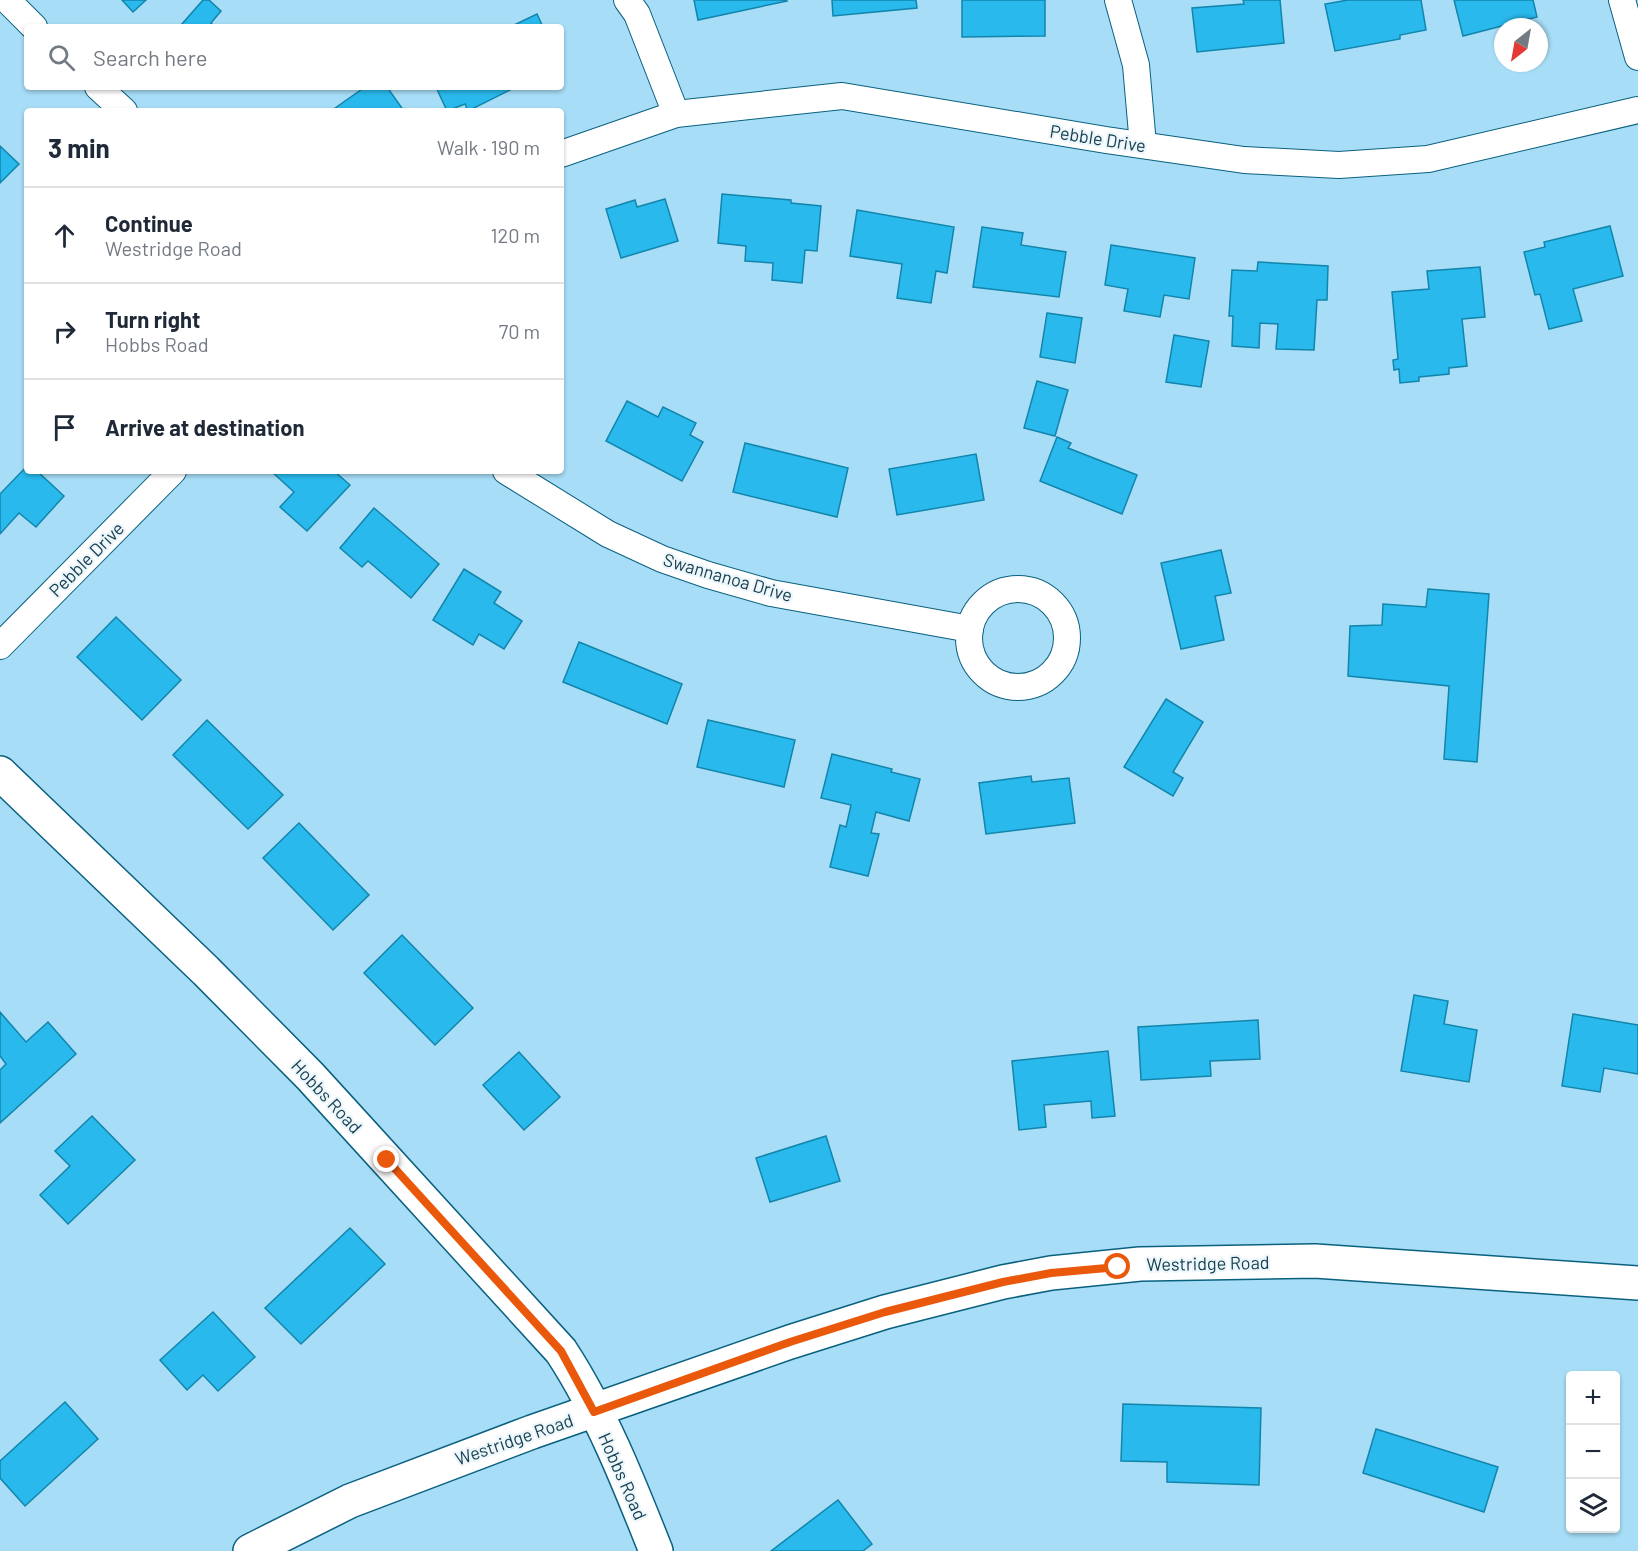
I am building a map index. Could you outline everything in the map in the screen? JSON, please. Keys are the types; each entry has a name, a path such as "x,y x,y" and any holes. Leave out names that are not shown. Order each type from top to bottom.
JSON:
{"main road":[{"name":"Hobbs Road","path":"0,773 206,971 358,1128 561,1351 627,1480 656,1551"},
{"name":"Westridge Road","path":"250,1551 350,1501 389,1485 790,1342 885,1312 1003,1282 1051,1273 1140,1264 1314,1261 1638,1283"}],"street":[{"path":"7,0 30,24"},
{"path":"627,0 637,14 676,114"},
{"path":"1118,0 1136,65 1143,146"},
{"path":"1622,0 1638,57"},
{"path":"101,90 121,108"},
{"name":"Pebble Drive","path":"564,153 676,114 842,96 1143,146 1244,160 1339,165 1428,159 1638,110"},
{"name":"Pebble Drive","path":"0,646 170,474"},
{"name":"Swannanoa Drive","path":"511,474 608,534 671,562 771,593 970,629"}],"building":[{"path":"122,0 146,0 133,12"},
{"path":"203,0 209,0 221,11 212,24 182,24"},
{"path":"694,0 786,0 787,1 698,20"},
{"path":"832,0 916,0 917,8 833,16"},
{"path":"962,0 1045,0 1045,36 962,37"},
{"path":"1243,0 1280,0 1284,43 1197,52 1192,8 1244,4"},
{"path":"1348,0 1421,0 1426,30 1400,35 1400,39 1335,51 1325,4"},
{"path":"1454,0 1533,0 1537,17 1494,18 1494,28 1463,36"},
{"path":"537,14 542,24 516,24"},
{"path":"361,90 389,90 402,108 335,108"},
{"path":"437,90 510,90 474,108 467,108 465,104 455,108 446,108"},
{"path":"0,146 19,164 0,183"},
{"path":"722,194 791,200 791,203 821,206 817,251 805,250 802,283 772,280 773,263 745,261 746,246 718,243"},
{"path":"665,199 678,241 621,258 606,209 635,200 637,207"},
{"path":"857,210 954,227 947,273 936,271 931,303 897,298 902,264 850,256"},
{"path":"1610,226 1623,276 1573,289 1582,321 1549,329 1540,294 1535,295 1524,252 1545,247 1544,242"},
{"path":"982,227 1023,233 1021,245 1066,252 1059,297 973,287"},
{"path":"1111,245 1195,258 1189,299 1164,295 1160,317 1124,311 1128,289 1105,285"},
{"path":"1258,262 1328,266 1327,300 1317,300 1314,350 1276,349 1278,324 1260,323 1259,348 1232,346 1233,316 1229,316 1232,270 1257,271"},
{"path":"1480,267 1485,317 1462,319 1467,366 1449,368 1449,374 1419,377 1419,381 1400,383 1399,369 1394,370 1393,360 1398,359 1392,292 1429,289 1427,271"},
{"path":"1047,313 1082,318 1075,363 1040,357"},
{"path":"1174,335 1209,341 1201,387 1166,382"},
{"path":"1037,381 1068,390 1055,436 1024,428"},
{"path":"627,401 658,417 663,407 696,423 690,435 703,442 682,481 606,441"},
{"path":"1057,437 1071,443 1068,448 1137,475 1122,514 1040,481"},
{"path":"745,443 848,468 837,517 733,492"},
{"path":"976,454 984,500 897,515 889,469"},
{"path":"24,469 24,474 40,474 64,496 36,527 19,513 0,534 0,494"},
{"path":"274,474 337,474 350,485 307,531 280,507 294,492"},
{"path":"374,508 439,564 411,598 368,561 362,567 340,548"},
{"path":"1221,550 1231,593 1215,596 1224,640 1181,649 1161,563"},
{"path":"464,569 501,592 494,603 522,621 504,649 479,634 473,645 433,620"},
{"path":"1428,589 1489,594 1477,762 1444,759 1449,686 1348,676 1350,626 1382,625 1383,604 1426,607"},
{"path":"116,617 181,680 142,720 77,657"},
{"path":"579,642 682,684 667,724 563,682"},
{"path":"1166,699 1203,722 1173,772 1183,778 1173,796 1124,767"},
{"path":"207,720 283,795 248,829 173,755"},
{"path":"708,720 795,740 784,787 697,767"},
{"path":"832,754 892,769 891,772 920,779 909,821 876,812 871,833 879,834 868,876 830,867 840,825 846,827 851,805 821,798"},
{"path":"1031,776 1032,782 1069,778 1075,823 986,834 979,783"},
{"path":"299,823 369,895 333,930 263,858"},
{"path":"402,935 473,1008 435,1045 364,973"},
{"path":"1414,995 1448,1001 1444,1024 1477,1030 1469,1082 1401,1071"},
{"path":"0,1012 26,1042 48,1022 76,1054 0,1123 0,1070 6,1064 0,1056"},
{"path":"1573,1014 1638,1025 1638,1074 1604,1068 1600,1092 1562,1086"},
{"path":"1258,1020 1260,1059 1210,1061 1211,1076 1141,1080 1138,1027"},
{"path":"1108,1051 1115,1116 1092,1118 1091,1101 1044,1105 1046,1127 1019,1130 1012,1061"},
{"path":"519,1052 560,1097 524,1130 483,1085"},
{"path":"92,1116 135,1160 68,1224 40,1195 70,1166 55,1151"},
{"path":"826,1136 840,1181 770,1202 756,1158"},
{"path":"350,1228 385,1264 301,1344 265,1308"},
{"path":"213,1312 255,1357 218,1391 203,1375 187,1390 160,1360"},
{"path":"65,1402 98,1439 25,1506 0,1478 0,1461"},
{"path":"1123,1404 1261,1408 1259,1485 1167,1482 1167,1462 1121,1461"},
{"path":"1376,1429 1498,1467 1484,1512 1363,1473"},
{"path":"838,1500 872,1544 863,1551 771,1551"}],"route":[{"path":"387,1160 561,1351 594,1412 790,1342 885,1312 1003,1282 1051,1273 1118,1267"}]}
